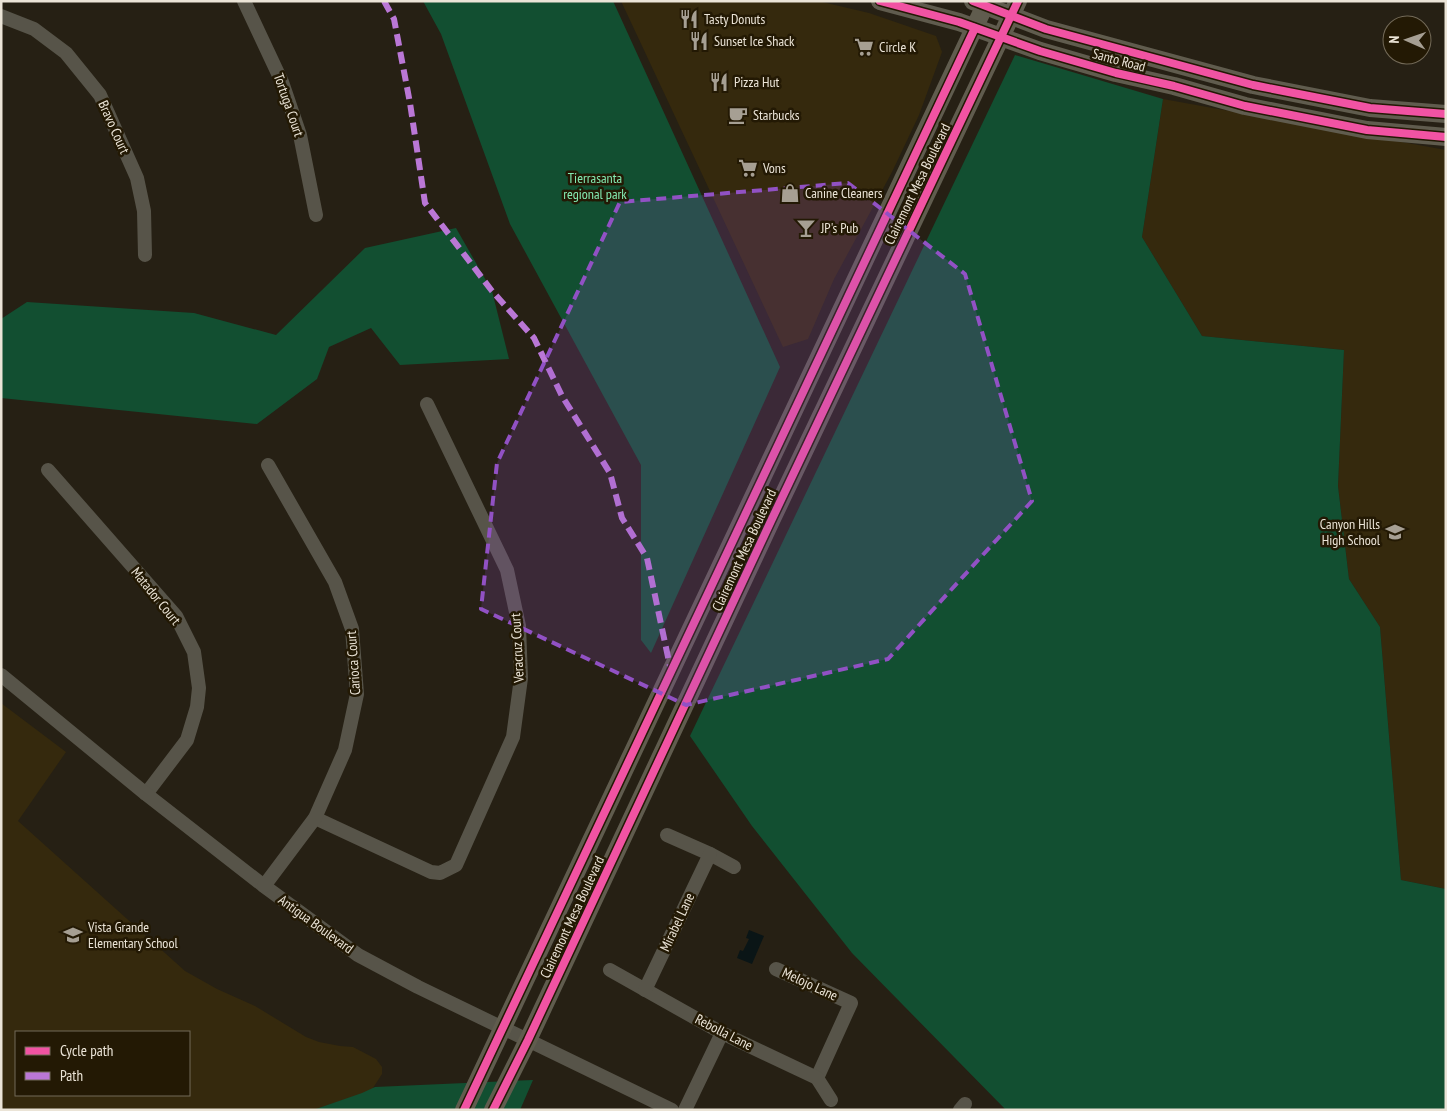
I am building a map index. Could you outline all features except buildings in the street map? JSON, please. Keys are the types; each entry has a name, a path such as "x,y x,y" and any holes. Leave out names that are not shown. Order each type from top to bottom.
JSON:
{"main road":[{"name":"Santo Road","path":"880,1 960,22 1040,51 1116,73 1174,86 1245,106 1367,130 1446,137"},
{"name":"Santo Road","path":"982,3 1015,8 1056,31 1253,85 1370,108 1446,114"},
{"name":"Clairemont Mesa Boulevard","path":"464,1110 975,28 982,3"},
{"name":"Clairemont Mesa Boulevard","path":"493,1110 528,1040 1015,8"}],"street":[{"name":"Tortuga Court","path":"244,1 282,82 300,135 316,215"},
{"name":"Bravo Court","path":"1,16 34,29 66,53 100,94 136,178 144,211 145,255"},
{"name":"Veracruz Court","path":"315,818 431,872 440,872 456,865 513,737 521,678 519,626 507,570 427,404"},
{"name":"Carioca Court","path":"264,886 315,818 346,750 357,694 352,629 335,582 268,465"},
{"name":"Matador Court","path":"48,470 176,616 194,652 199,688 197,707 187,740 146,794"},
{"name":"Antigua Boulevard","path":"1,675 146,794 264,886 358,955 418,987 672,1110"},
{"path":"666,835 710,854 734,867"},
{"name":"Mirabel Lane","path":"645,990 710,854"},
{"name":"Melojo Lane","path":"776,969 852,1004 817,1078"},
{"name":"Rebolla Lane","path":"610,970 722,1032 817,1078"},
{"path":"685,1110 722,1032"},
{"path":"817,1078 831,1100"}],"highlighted area":[{"path":"848,183 965,274 1032,501 888,659 686,705 481,609 497,463 620,202"}],"shaded area":[{"path":"621,1 818,1 869,13 936,36 942,52 919,115 892,172 834,279 808,339 783,347"},
{"name":"Canyon Hills High School","path":"1163,99 1446,150 1446,889 1401,880 1380,627 1349,579 1338,486 1344,350 1202,336 1142,237"},
{"name":"Vista Grande Elementary School","path":"1,703 66,752 18,821 185,971 217,989 255,1006 306,1037 319,1042 353,1047 376,1059 382,1067 382,1074 371,1091 313,1110 1,1110"},
{"path":"749,930 764,936 752,964 737,958 740,950 743,951 749,939 746,938"}],"green space":[{"name":"Tierrasanta regional park","path":"423,1 613,1 780,367 651,653 641,640 641,465 510,224 441,34"},
{"path":"1015,55 1163,99 1142,237 1202,336 1344,350 1338,486 1349,579 1380,627 1401,880 1446,889 1446,1110 1006,1110 852,953 752,826 690,736"},
{"path":"456,228 492,291 509,359 400,365 371,328 329,347 317,379 257,424 1,398 1,319 27,302 194,313 276,335 365,248"},
{"path":"533,1080 520,1110 313,1110 375,1087"}],"marked path":[{"path":"384,1 394,19 410,103 425,203 492,291 534,338 562,396 610,473 622,518 647,558 671,671"}],"cycle path":[{"path":"880,1 959,22 1040,51 1116,73 1174,86 1245,106 1367,130 1446,137"},
{"path":"973,1 1046,29 1253,85 1370,108 1446,114"},
{"path":"493,1110 528,1040 771,521 1018,1"},
{"path":"464,1110 975,28"}],"place":[{"name":"Tasty Donuts","path":"689,19"},
{"name":"Sunset Ice Shack","path":"699,41"},
{"name":"Circle K","path":"864,47"},
{"name":"Pizza Hut","path":"719,82"},
{"name":"Starbucks","path":"738,115"},
{"name":"Vons","path":"748,168"},
{"name":"Canine Cleaners","path":"790,193"},
{"name":"JP's Pub","path":"806,228"},
{"name":"Canyon Hills High School","path":"1395,532"},
{"name":"Vista Grande Elementary School","path":"73,935"}]}
